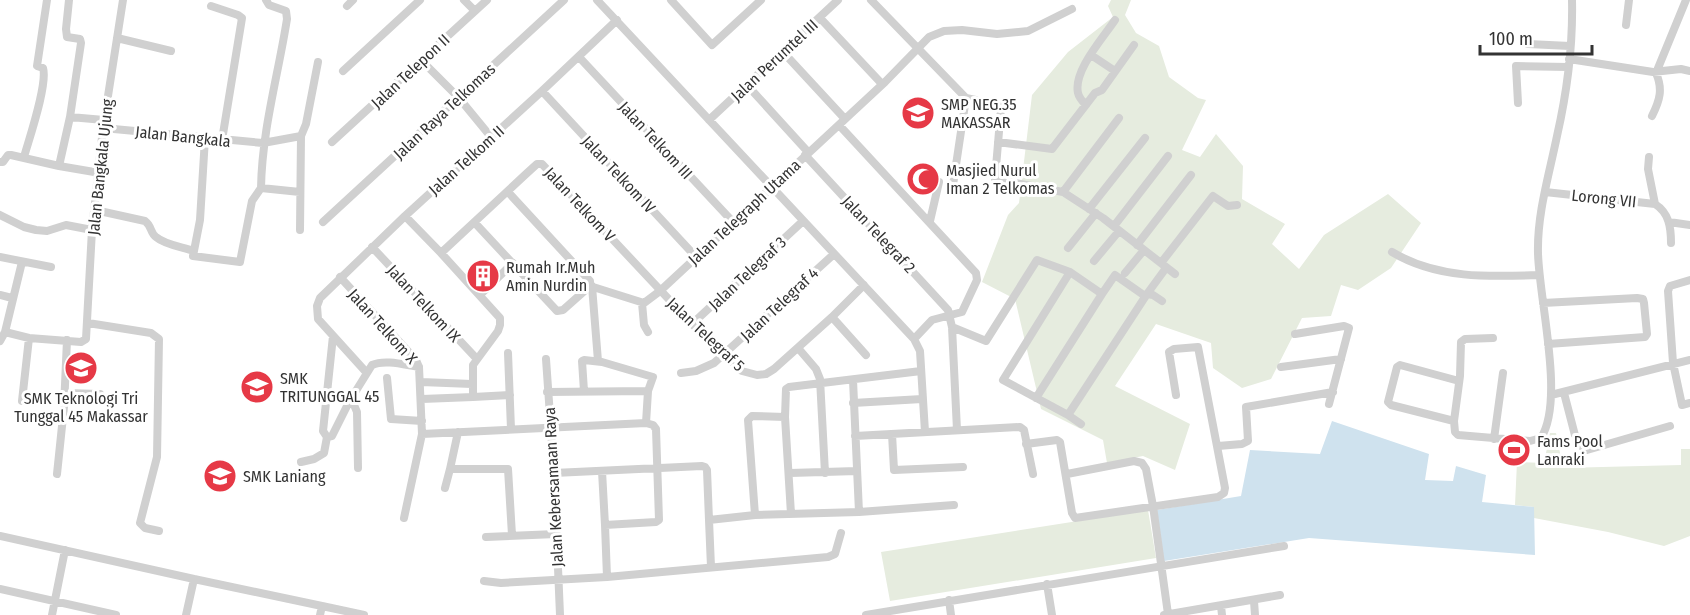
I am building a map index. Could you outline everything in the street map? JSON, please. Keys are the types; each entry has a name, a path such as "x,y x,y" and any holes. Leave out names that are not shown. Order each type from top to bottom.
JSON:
{"street":[{"path":"24,157 44,72 43,68 37,66 47,0"},
{"path":"60,166 81,43 80,39 67,37 69,0"},
{"name":"Jalan Bangkala Ujung","path":"67,340 84,341 87,335 92,230 104,124 123,0"},
{"path":"205,138 200,220 193,256 240,262 252,201 261,188 263,143 280,66 287,19 286,10 269,5 266,0"},
{"path":"342,71 420,0"},
{"path":"464,0 475,11"},
{"name":"Jalan Telepon II","path":"332,142 487,0"},
{"name":"Jalan Raya Telkomas","path":"323,222 564,0"},
{"path":"597,0 914,339 920,351 925,432"},
{"path":"671,0 712,45 761,0"},
{"path":"677,7 685,0"},
{"name":"Jalan Perumtel III","path":"709,120 838,0"},
{"path":"871,0 966,98 999,105 1001,108 995,179 1063,192 1093,211 1175,274"},
{"path":"1493,338 1462,340 1455,421 1456,435 1494,440 1530,441 1541,438 1549,417 1551,395 1548,344 1539,275 1539,238 1568,63 1572,0"},
{"path":"1626,25 1629,0"},
{"path":"1652,116 1661,96 1656,72 1686,0"},
{"path":"211,6 242,18 222,140"},
{"name":"Jalan Telegraph Utama","path":"642,303 660,291 842,122 929,37 940,32 962,30 997,34 1016,33 1038,27 1072,9"},
{"path":"820,18 882,84"},
{"name":"Jalan Telkom II","path":"333,336 318,319 318,303 323,294 617,20"},
{"path":"1086,105 1079,97 1077,84 1079,73 1115,20"},
{"path":"117,38 171,51"},
{"path":"1528,44 1570,46"},
{"path":"998,141 1052,149 1095,93 1102,90 1134,45"},
{"path":"783,52 976,273 977,280 967,305 959,314 932,320 914,339"},
{"path":"1092,55 1115,71"},
{"name":"Jalan Telkom III","path":"579,57 734,222"},
{"path":"422,61 459,98 492,136"},
{"path":"300,230 301,136 306,124 318,62"},
{"path":"1518,103 1516,66 1568,63 1656,72 1681,69 1690,71"},
{"name":"Jalan Telegraf 2","path":"747,85 939,298 950,315"},
{"name":"Jalan Telkom IV","path":"542,91 696,257"},
{"path":"953,185 966,98"},
{"name":"Jalan Bangkala","path":"70,117 104,124 222,140 263,143 301,136"},
{"path":"1063,192 1119,118"},
{"path":"1068,248 1145,138"},
{"path":"0,162 3,162 9,155 100,173"},
{"path":"1095,261 1168,156"},
{"path":"1649,156 1648,169 1655,204"},
{"name":"Jalan Telkom V","path":"441,253 537,164 543,165 660,291"},
{"path":"1125,273 1140,247 1191,175"},
{"path":"930,221 939,182"},
{"path":"261,188 300,192"},
{"path":"508,192 590,280 598,361"},
{"name":"Lorong VII","path":"1545,192 1655,204 1662,210 1669,222"},
{"path":"1068,415 1163,265 1213,196 1228,206 1237,205"},
{"path":"95,210 145,221 158,239 194,251"},
{"path":"0,215 24,227 36,230 47,231 66,225 92,230"},
{"path":"405,216 480,295 501,322 498,331 473,365 473,397"},
{"name":"Jalan Telegraf 3","path":"692,324 803,221"},
{"path":"1671,243 1669,222 1690,225"},
{"path":"475,223 557,311 563,310 591,286"},
{"name":"Jalan Telkom IX","path":"372,248 476,358"},
{"path":"1392,252 1409,262 1447,273 1492,276 1539,275"},
{"name":"Jalan Telegraf 4","path":"681,373 707,368 725,355 834,254"},
{"path":"0,257 51,267"},
{"path":"952,327 986,341 1037,260 1070,272 1102,294"},
{"path":"1,341 22,262"},
{"path":"480,295 513,263"},
{"path":"1070,272 1003,380 1081,424"},
{"path":"1036,398 1115,275 1146,295 1153,295 1162,302"},
{"name":"Jalan Telkom X","path":"340,278 409,352 419,366 422,434 404,518"},
{"path":"1690,280 1674,284 1668,291 1673,363 1682,405 1690,403"},
{"name":"Jalan Telegraf 5","path":"660,291 742,370 758,375 766,374 774,369 864,285"},
{"path":"591,286 642,303 644,325 648,333"},
{"path":"0,295 12,298"},
{"path":"1543,303 1637,298 1642,299 1644,303 1647,334 1645,337 1548,344"},
{"path":"950,315 957,430"},
{"path":"832,317 866,355"},
{"path":"88,323 158,336 160,342 157,457 140,524 145,528 159,531"},
{"path":"1295,334 1347,327 1349,331 1329,404"},
{"path":"5,332 29,338 67,340 65,393 57,474"},
{"path":"333,336 366,372"},
{"path":"301,462 314,459 324,453 327,437 323,430 333,336"},
{"path":"22,401 29,338"},
{"path":"1026,444 1059,441 1067,474 1072,513 1075,518 1218,497 1224,493 1218,446 1198,347 1174,349 1170,352 1176,395"},
{"path":"798,348 816,369 821,384 825,473"},
{"path":"508,353 512,429"},
{"name":"Jalan Kebersamaan Raya","path":"546,359 560,615"},
{"path":"1281,367 1341,359"},
{"path":"584,391 582,361 584,360 598,361 651,376 653,379 648,391 646,423"},
{"path":"1551,395 1690,360"},
{"path":"327,437 333,436 366,372 376,363 419,366"},
{"path":"1455,421 1389,403 1397,367 1402,365 1460,381"},
{"path":"791,514 785,394 788,387 921,371"},
{"path":"1494,440 1503,373"},
{"path":"387,378 391,419 422,421"},
{"path":"853,380 859,512"},
{"path":"421,382 472,384"},
{"path":"548,392 648,391"},
{"path":"1218,446 1242,444 1248,441 1246,407 1333,392"},
{"path":"65,393 100,393"},
{"path":"1564,393 1576,442 1587,450 1670,426"},
{"path":"422,399 510,396"},
{"path":"853,403 922,399"},
{"path":"350,402 356,408 358,468"},
{"path":"755,515 748,420 752,416 786,417"},
{"path":"422,434 646,423 653,425 656,429 661,513 659,520 605,525"},
{"path":"855,436 1020,427 1024,430 1033,474"},
{"path":"445,488 458,432"},
{"path":"891,434 894,470 963,466"},
{"path":"1067,474 1140,461 1146,469 1153,506 1166,615 1222,610 1280,596"},
{"path":"554,473 705,467 711,567"},
{"path":"450,469 508,469 512,535"},
{"path":"602,471 607,577"},
{"path":"789,473 857,471"},
{"path":"709,520 755,515 859,512 954,505"},
{"path":"484,581 501,583 607,577 833,556 841,533"},
{"path":"486,537 556,534"},
{"path":"0,536 321,610 364,615"},
{"path":"866,615 1284,546"},
{"path":"52,615 65,550"},
{"path":"186,615 194,579"},
{"path":"1047,584 1052,615"},
{"path":"0,589 116,615"},
{"path":"949,600 951,615"},
{"path":"1254,601 1255,615"}],"shaded area":[{"path":"1111,0 1131,0 1125,15 1136,33 1159,46 1169,77 1198,98 1206,100 1182,150 1200,157 1216,134 1243,166 1242,199 1285,224 1272,244 1299,269 1324,235 1388,194 1421,223 1391,268 1358,290 1341,285 1331,316 1302,318 1271,379 1242,388 1213,368 1211,343 1156,324 1115,386 1190,424 1175,470 1143,456 1107,463 1103,440 1041,409 1015,299 982,282 1008,215 1019,203 1032,95 1068,52 1113,17 1108,6"},
{"path":"1550,433 1556,433 1563,468 1681,465 1681,449 1690,449 1690,536 1664,546 1608,532 1534,518 1534,507 1515,505 1517,462 1544,463"},
{"path":"1148,510 1156,558 890,601 881,552"}],"water":[{"path":"1332,421 1429,454 1425,480 1453,481 1456,466 1486,475 1482,502 1534,507 1535,555 1309,538 1164,561 1157,510 1241,496 1250,450 1320,454"}],"place":[{"name":"SMP NEG.35 MAKASSAR","path":"918,113"},
{"name":"Masjied Nurul Iman 2 Telkomas","path":"923,179"},
{"name":"Rumah Ir.Muh Amin Nurdin","path":"483,276"},
{"name":"SMK Teknologi Tri Tunggal 45 Makassar","path":"81,368"},
{"name":"SMK TRITUNGGAL 45","path":"257,387"},
{"name":"Fams Pool Lanraki","path":"1514,450"},
{"name":"SMK Laniang","path":"220,476"}]}
